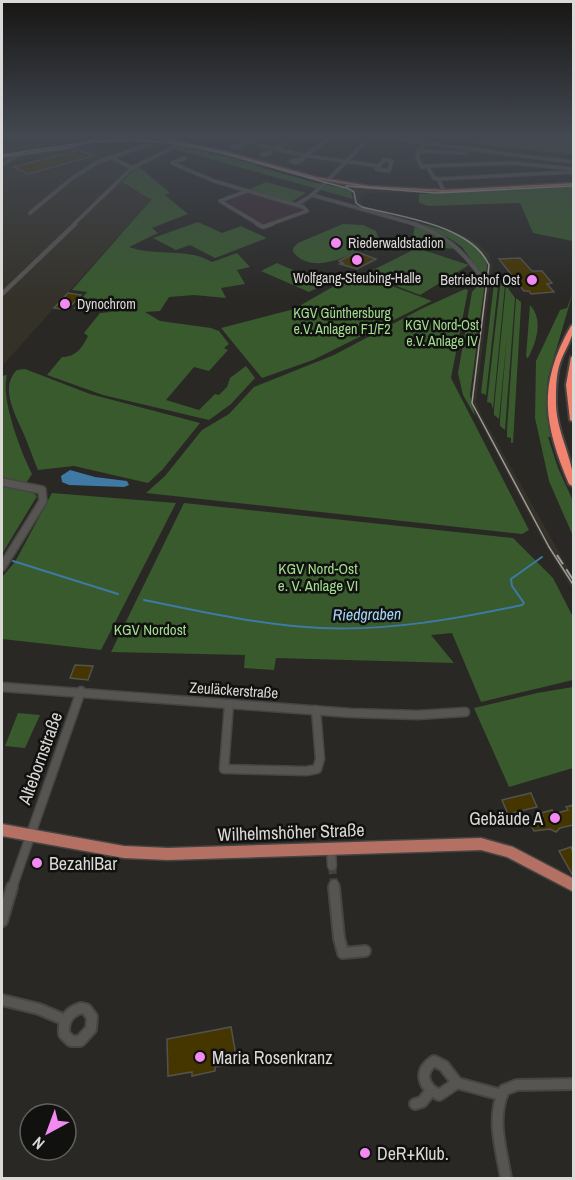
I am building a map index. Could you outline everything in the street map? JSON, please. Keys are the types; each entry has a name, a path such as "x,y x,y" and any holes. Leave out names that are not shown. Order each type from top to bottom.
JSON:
{"highway":[{"path":"573,326 556,361 550,400 556,439 573,483"},
{"path":"573,359 573,420"}],"main road":[{"name":"Wilhelmshöher Straße","path":"2,830 145,853 236,853 481,844 509,851 573,886"}],"street":[{"path":"30,213 55,192"},
{"path":"2,294 107,192"},
{"path":"244,192 220,201 263,227 307,211 296,205 251,192"},
{"path":"296,205 315,192"},
{"path":"312,195 413,224 438,234 462,250 480,275 481,279 474,285"},
{"path":"2,482 42,490 43,501 2,567"},
{"name":"Zeuläckerstraße","path":"2,687 382,714 465,712"},
{"name":"Altebornstraße","path":"2,921 29,836 81,691"},
{"path":"230,704 224,769 306,771 317,769 320,759 316,710"},
{"path":"332,849 333,866"},
{"path":"334,884 339,938 344,953 365,951"},
{"path":"2,1000 39,1009 65,1020"},
{"path":"458,1083 439,1095 430,1092 423,1084 423,1071 434,1061 444,1066 458,1083 502,1095"},
{"path":"506,1179 497,1116 504,1090 517,1084 573,1084"},
{"path":"415,1104 422,1102 430,1092"}],"shaded area":[{"path":"2,192 138,192 145,198 152,199 2,366"},
{"path":"351,192 378,192 363,195 359,201 366,207 460,234 477,243 489,254 492,266 476,402 573,577 573,590 543,541 470,404 487,266 481,250 471,242 452,233 360,207 355,203"},
{"path":"380,192 480,192 451,194"},
{"path":"249,193 303,210 263,225 223,201"}],"green space":[{"path":"138,192 169,192 165,195 188,214 152,228 158,233 129,247 139,250 182,253 202,257 212,262 237,253 250,267 237,270 245,284 221,288 226,298 194,295 169,297 160,311 145,312 160,321 219,331 229,344 224,348 228,350 209,371 194,367 166,400 199,410 215,394 219,395 227,387 230,378 246,366 255,378 231,404 209,420 103,395 47,375 62,357 75,354 81,348 88,336 84,333 100,313 111,312 91,308 73,309 87,292 72,290 152,199"},
{"path":"255,192 306,193 291,202"},
{"path":"328,192 351,192 353,199"},
{"path":"573,192 573,241 533,233 520,203 429,206 419,203 419,194"},
{"path":"198,222 222,233 241,226 267,238 215,258 190,245 176,250 153,238"},
{"path":"417,223 460,236 470,241 484,256 487,266 470,395 475,416 463,395 458,373 472,292 484,278 462,247 449,238"},
{"path":"343,224 363,225 376,231 378,237 382,239 337,260 324,263 302,260 293,252 293,248 298,243"},
{"path":"415,225 458,249 411,246"},
{"path":"417,248 469,265 420,295 365,274"},
{"path":"277,263 325,284 309,292 261,271"},
{"name":"KGV Günthersburg e.V. Anlagen F1/F2","path":"357,273 432,301 313,360 262,378 221,328 294,309"},
{"path":"495,275 499,277 486,395 481,393"},
{"path":"501,278 505,285 493,409 491,403 487,402"},
{"path":"506,285 515,298 505,430 500,426 500,420 507,335 499,419 494,415 494,409"},
{"name":"KGV Nord-Ost e.V. Anlage IV","path":"465,289 468,290 451,378 529,530 522,534 146,493 165,476 202,430 229,414 254,387 334,355 421,309"},
{"path":"573,292 548,378 546,403 551,437 548,437 558,468 573,501 573,536 549,481 535,418 536,361 560,310 567,308"},
{"path":"516,298 521,302 521,306 513,443 511,443 511,438 507,437 507,430"},
{"path":"530,305 538,324 534,346 528,358 526,357"},
{"path":"25,369 90,394 200,423 163,469 148,483 74,466 38,470 10,399 9,384 12,376 17,370"},
{"path":"7,375 6,397 9,411 17,439 32,474 26,483 2,480 2,376"},
{"path":"2,486 32,492 37,496 2,554"},
{"path":"52,493 176,503 101,650 2,639 2,577 15,562"},
{"name":"KGV Nord-Ost e. V. Anlage VI","path":"184,503 513,538 553,578 573,617 573,680 481,702 452,633 431,635 454,663 276,658 274,670 244,668 245,655 111,652"},
{"path":"573,687 573,768 509,787 474,708"},
{"path":"18,713 40,715 25,748 5,746"}],"water":[{"path":"70,470 95,477 127,481 129,485 124,487 69,485 62,482 61,476"}],"building":[{"name":"Wolfgang-Steubing-Halle","path":"357,252 376,259 357,269 340,264 343,263 339,261"},
{"name":"Betriebshof Ost","path":"520,258 532,271 542,271 552,283 547,284 554,292 531,294 529,291 524,291 499,259"},
{"name":"Dynochrom","path":"68,293 81,295 67,310 54,308"},
{"path":"75,665 93,666 88,680 70,678"},
{"path":"531,793 537,807 508,814 502,800"},
{"name":"Gebäude A","path":"573,805 573,825 560,828 556,832 550,829 534,831 531,825 538,823 536,818 543,816 541,813 552,810 554,814 568,810 566,807"},
{"path":"571,847 573,853 573,876 559,851"},
{"name":"Maria Rosenkranz","path":"231,1027 235,1050 234,1064 215,1067 215,1071 192,1076 192,1072 168,1076 167,1039"}],"waterway":[{"name":"Riedgraben","path":"144,600 276,624 321,628 397,626 522,605 524,603 512,586 511,579 542,557"},
{"name":"Riedgraben","path":"13,561 118,594"}],"tunnel":[{"path":"332,866 334,884"}],"tram line":[{"path":"354,192 356,203 362,207 415,219 467,240 480,251 489,265 472,403 549,547 574,586"},
{"path":"424,192 454,192"}],"railway":[{"path":"557,555 574,581"}],"place":[{"name":"Riederwaldstadion","path":"336,243"},
{"name":"Wolfgang-Steubing-Halle","path":"357,260"},
{"name":"Betriebshof Ost","path":"532,280"},
{"name":"Dynochrom","path":"65,304"},
{"name":"Gebäude A","path":"555,818"},
{"name":"BezahlBar","path":"37,863"},
{"name":"Maria Rosenkranz","path":"200,1057"},
{"name":"DeR+Klub.","path":"365,1153"}],"park label":[{"name":"KGV Nordost","path":"150,629"}]}
